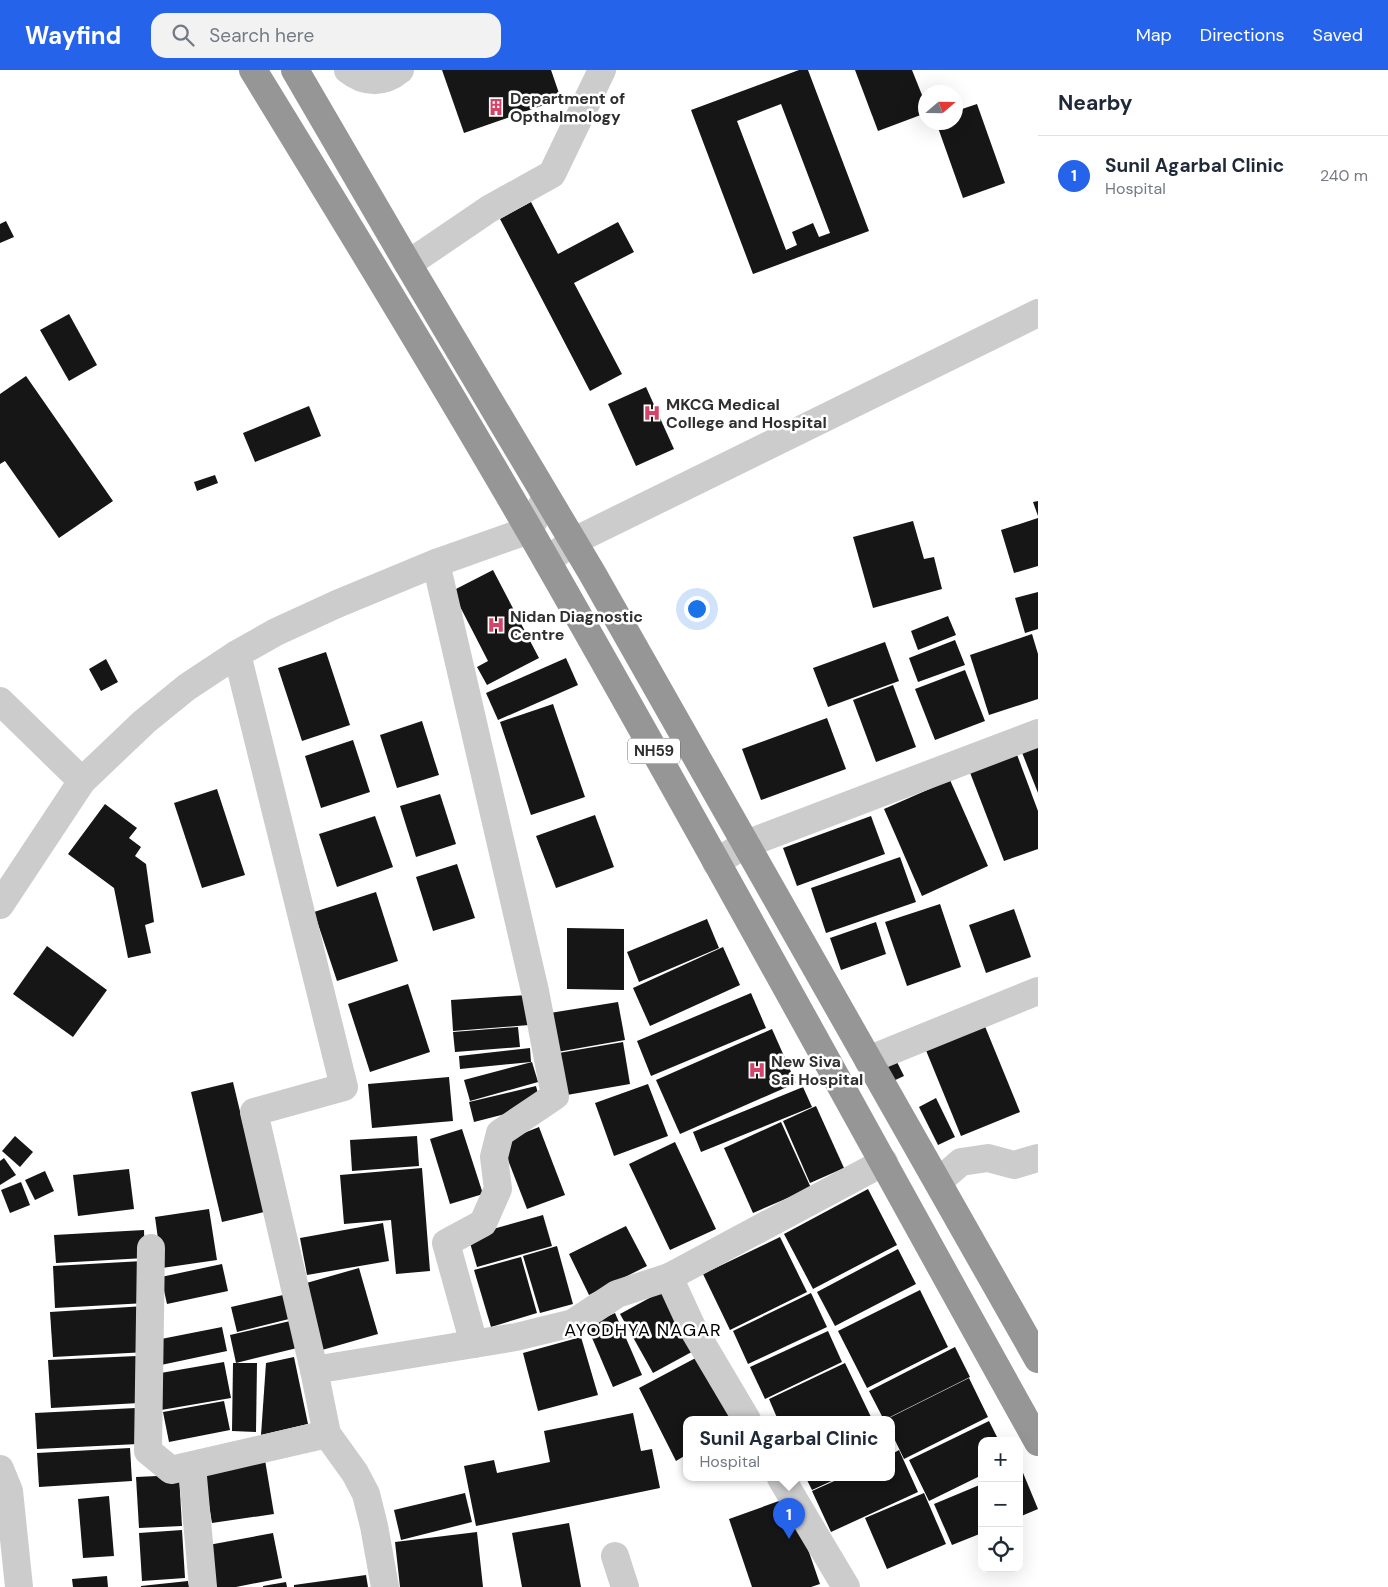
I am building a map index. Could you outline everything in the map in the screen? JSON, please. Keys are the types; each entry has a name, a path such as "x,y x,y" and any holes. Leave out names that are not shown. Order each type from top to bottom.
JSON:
{"highway":[{"name":"NH59","path":"253,70 547,561 884,1162 1038,1442"},
{"path":"295,70 592,573 1038,1359"}],"street":[{"path":"348,70 355,76 367,80 378,80 388,78 400,70"},
{"path":"408,264 489,209 552,174 602,70"},
{"path":"547,561 572,542 1038,313"},
{"path":"0,905 82,781 151,716 187,687 237,654 276,632 337,604 436,563 529,530 546,497"},
{"path":"436,563 535,991 555,1096 500,1133 494,1157 498,1188 483,1223 446,1243 474,1344"},
{"path":"237,654 344,1087 254,1112 328,1434 355,1473 366,1494 386,1587"},
{"path":"0,700 82,781"},
{"path":"716,862 746,844 1038,733"},
{"path":"868,1060 1038,991"},
{"path":"938,1182 961,1162 988,1158 1014,1165 1038,1158"},
{"path":"314,1370 516,1337 572,1322 617,1294 669,1278 884,1162"},
{"path":"151,1248 148,1451 171,1470 328,1434"},
{"path":"669,1278 692,1326 745,1416"},
{"path":"192,1466 203,1587"},
{"path":"1,1468 9,1491 19,1587"},
{"path":"783,1481 846,1587"},
{"path":"615,1556 625,1587"}],"building":[{"name":"Department of Opthalmology","path":"442,70 551,70 561,99 464,133"},
{"path":"799,70 808,70 869,231 753,274 691,110","holes":["781,104 830,233 819,237 813,223 792,232 797,245 786,250 737,121"]},
{"path":"855,70 912,70 918,85 918,116 878,131"},
{"path":"977,104 1005,183 963,198 939,130 963,130 963,109"},
{"path":"531,202 558,254 618,222 634,252 574,283 622,374 590,391 500,219"},
{"path":"6,221 14,237 0,243 0,224"},
{"path":"69,314 97,365 69,381 40,330"},
{"path":"26,376 113,501 59,538 5,461 0,464 0,394"},
{"path":"646,387 674,449 636,466 608,404"},
{"path":"309,406 321,436 255,462 243,433"},
{"path":"215,475 218,483 197,491 194,482"},
{"path":"1038,501 1038,516 1033,502"},
{"path":"1038,518 1038,566 1014,573 1001,530"},
{"path":"913,521 924,559 934,557 942,589 873,608 853,537"},
{"name":"Nidan Diagnostic Centre","path":"493,570 539,658 487,685 477,667 488,661 452,591"},
{"path":"1038,592 1038,629 1025,633 1015,598"},
{"path":"948,616 956,635 918,650 911,631"},
{"path":"1032,634 1038,654 1038,699 989,715 970,655"},
{"path":"955,640 965,665 918,682 909,658"},
{"path":"885,642 899,681 828,707 813,668"},
{"path":"326,652 350,725 302,741 278,668"},
{"path":"566,658 578,685 498,720 486,693"},
{"path":"106,659 118,682 101,691 89,669"},
{"path":"965,670 985,721 935,740 915,689"},
{"path":"893,685 916,747 876,762 853,700"},
{"path":"553,704 585,797 531,815 500,722"},
{"path":"827,718 846,769 761,800 742,749"},
{"path":"422,721 439,775 397,788 380,735"},
{"path":"353,740 370,792 321,808 305,756"},
{"path":"1038,744 1038,793 1021,750"},
{"path":"1016,752 1038,811 1038,849 1004,861 969,770"},
{"path":"950,780 988,866 922,896 884,809"},
{"path":"217,789 245,875 202,888 174,803"},
{"path":"440,794 456,844 416,857 400,806"},
{"path":"105,804 137,828 129,838 141,847 135,856 146,864 154,922 145,925 151,953 128,958 114,888 68,854"},
{"path":"595,815 614,867 556,888 536,836"},
{"path":"375,816 393,867 337,887 319,834"},
{"path":"871,816 885,854 797,886 783,848"},
{"path":"900,857 916,902 826,933 811,888"},
{"path":"457,864 475,918 433,931 416,877"},
{"path":"376,892 398,961 337,981 314,912"},
{"path":"940,904 961,967 907,986 885,922"},
{"path":"1014,909 1031,957 986,973 969,925"},
{"path":"707,919 719,948 639,982 627,952"},
{"path":"876,922 886,954 841,970 830,938"},
{"path":"567,928 624,929 624,990 567,989"},
{"path":"47,946 107,990 73,1037 13,994"},
{"path":"723,947 740,985 650,1026 633,988"},
{"path":"408,984 430,1052 370,1072 348,1004"},
{"path":"751,993 766,1028 651,1076 637,1041"},
{"path":"527,995 529,1025 453,1031 451,1000"},
{"path":"618,1002 625,1040 557,1052 550,1013"},
{"path":"984,1024 1020,1112 961,1136 925,1048"},
{"path":"518,1027 520,1047 455,1052 453,1032"},
{"path":"772,1029 796,1083 680,1134 656,1080"},
{"path":"623,1042 630,1084 561,1096 553,1054"},
{"path":"530,1048 531,1062 460,1069 459,1056"},
{"path":"895,1058 904,1076 891,1082 883,1063"},
{"path":"532,1062 538,1082 470,1101 464,1080"},
{"path":"449,1077 453,1121 372,1128 368,1084"},
{"path":"233,1082 264,1212 222,1222 191,1092"},
{"path":"648,1084 668,1136 614,1156 595,1103"},
{"path":"536,1086 541,1105 474,1122 469,1102"},
{"path":"803,1087 812,1107 701,1152 693,1132"},
{"path":"936,1098 955,1137 938,1145 919,1107"},
{"path":"816,1106 844,1168 810,1183 783,1121"},
{"path":"781,1122 811,1188 753,1213 724,1148"},
{"path":"539,1127 565,1195 527,1209 501,1142"},
{"path":"462,1129 483,1194 450,1204 430,1139"},
{"path":"15,1136 33,1152 20,1167 2,1151"},
{"path":"417,1136 419,1166 352,1171 350,1140"},
{"path":"675,1142 716,1229 670,1250 629,1164"},
{"path":"4,1158 16,1175 0,1185 0,1161"},
{"path":"422,1168 430,1271 396,1274 391,1220 344,1224 340,1175"},
{"path":"129,1169 134,1209 78,1216 73,1175"},
{"path":"45,1171 54,1191 35,1200 25,1180"},
{"path":"21,1182 30,1205 10,1213 1,1190"},
{"path":"868,1189 897,1245 813,1289 784,1234"},
{"path":"209,1209 217,1260 162,1268 155,1217"},
{"path":"543,1215 552,1246 477,1267 468,1236"},
{"path":"383,1223 389,1261 307,1275 300,1238"},
{"path":"626,1226 647,1266 589,1295 569,1254"},
{"path":"144,1230 145,1258 56,1263 54,1235"},
{"path":"780,1237 807,1292 730,1330 703,1274"},
{"path":"557,1246 573,1304 540,1313 523,1256"},
{"path":"898,1249 916,1284 835,1326 817,1292"},
{"path":"521,1257 537,1313 491,1327 474,1270"},
{"path":"143,1261 146,1303 55,1308 53,1266"},
{"path":"222,1264 228,1291 167,1304 161,1277"},
{"path":"359,1268 378,1334 322,1350 303,1284"},
{"path":"666,1289 699,1348 653,1373 620,1314"},
{"path":"920,1290 948,1347 867,1388 838,1331"},
{"path":"811,1293 827,1327 748,1364 733,1331"},
{"path":"283,1295 289,1319 237,1332 231,1307"},
{"path":"145,1306 147,1352 53,1357 50,1312"},
{"path":"615,1313 642,1375 613,1387 587,1326"},
{"path":"290,1321 297,1348 236,1363 230,1335"},
{"path":"222,1327 227,1351 161,1365 156,1340"},
{"path":"828,1331 842,1362 765,1399 750,1367"},
{"path":"581,1337 598,1395 538,1411 523,1353"},
{"path":"955,1347 970,1377 892,1416 882,1416 869,1391"},
{"path":"705,1353 737,1416 683,1416 683,1457 676,1461 639,1388"},
{"path":"137,1356 139,1403 51,1408 48,1360"},
{"path":"294,1357 308,1424 261,1435 266,1363"},
{"path":"224,1362 231,1398 161,1410 155,1374"},
{"path":"233,1363 257,1363 256,1432 232,1431"},
{"path":"845,1363 871,1416 776,1416 769,1399"},
{"path":"969,1378 988,1417 904,1459 895,1440 895,1416 893,1416"},
{"path":"224,1401 230,1430 169,1442 163,1412"},
{"path":"136,1408 138,1444 37,1449 35,1413"},
{"path":"633,1413 641,1451 652,1449 660,1488 476,1526 464,1466 494,1460 497,1473 550,1462 544,1431"},
{"path":"989,1421 997,1437 978,1437 978,1477 929,1501 909,1460"},
{"path":"130,1448 132,1481 39,1487 37,1453"},
{"path":"899,1450 918,1492 831,1532 812,1491 834,1481 895,1481 895,1452"},
{"path":"265,1460 274,1514 212,1523 203,1470"},
{"path":"1023,1473 1038,1509 1023,1515"},
{"path":"179,1475 182,1526 139,1528 136,1477"},
{"path":"808,1481 832,1481 812,1490"},
{"path":"978,1486 978,1535 952,1545 934,1504"},
{"path":"465,1493 472,1522 401,1540 394,1510"},
{"path":"924,1493 946,1544 887,1569 865,1518"},
{"path":"109,1496 114,1556 83,1558 78,1499"},
{"path":"790,1497 820,1584 811,1587 752,1587 729,1519"},
{"path":"569,1523 581,1587 522,1587 512,1533"},
{"path":"182,1530 185,1578 142,1581 139,1533"},
{"path":"477,1532 483,1587 400,1587 395,1542"},
{"path":"273,1533 282,1578 236,1587 211,1587 203,1546"},
{"path":"366,1575 368,1587 294,1587 294,1585"},
{"path":"107,1576 108,1587 73,1587 72,1579"},
{"path":"188,1581 189,1587 141,1587 141,1586"},
{"path":"286,1582 287,1587 263,1587 263,1586"}],"place":[{"name":"Department of Opthalmology","path":"496,107"},
{"name":"MKCG Medical College and Hospital","path":"652,413"},
{"name":"Nidan Diagnostic Centre","path":"496,625"},
{"name":"New Siva Sai Hospital","path":"757,1070"},
{"name":"Sunil Agarbal Clinic","path":"789,1539"}],"district":[{"name":"AYODHYA NAGAR","path":"643,1330"}]}
